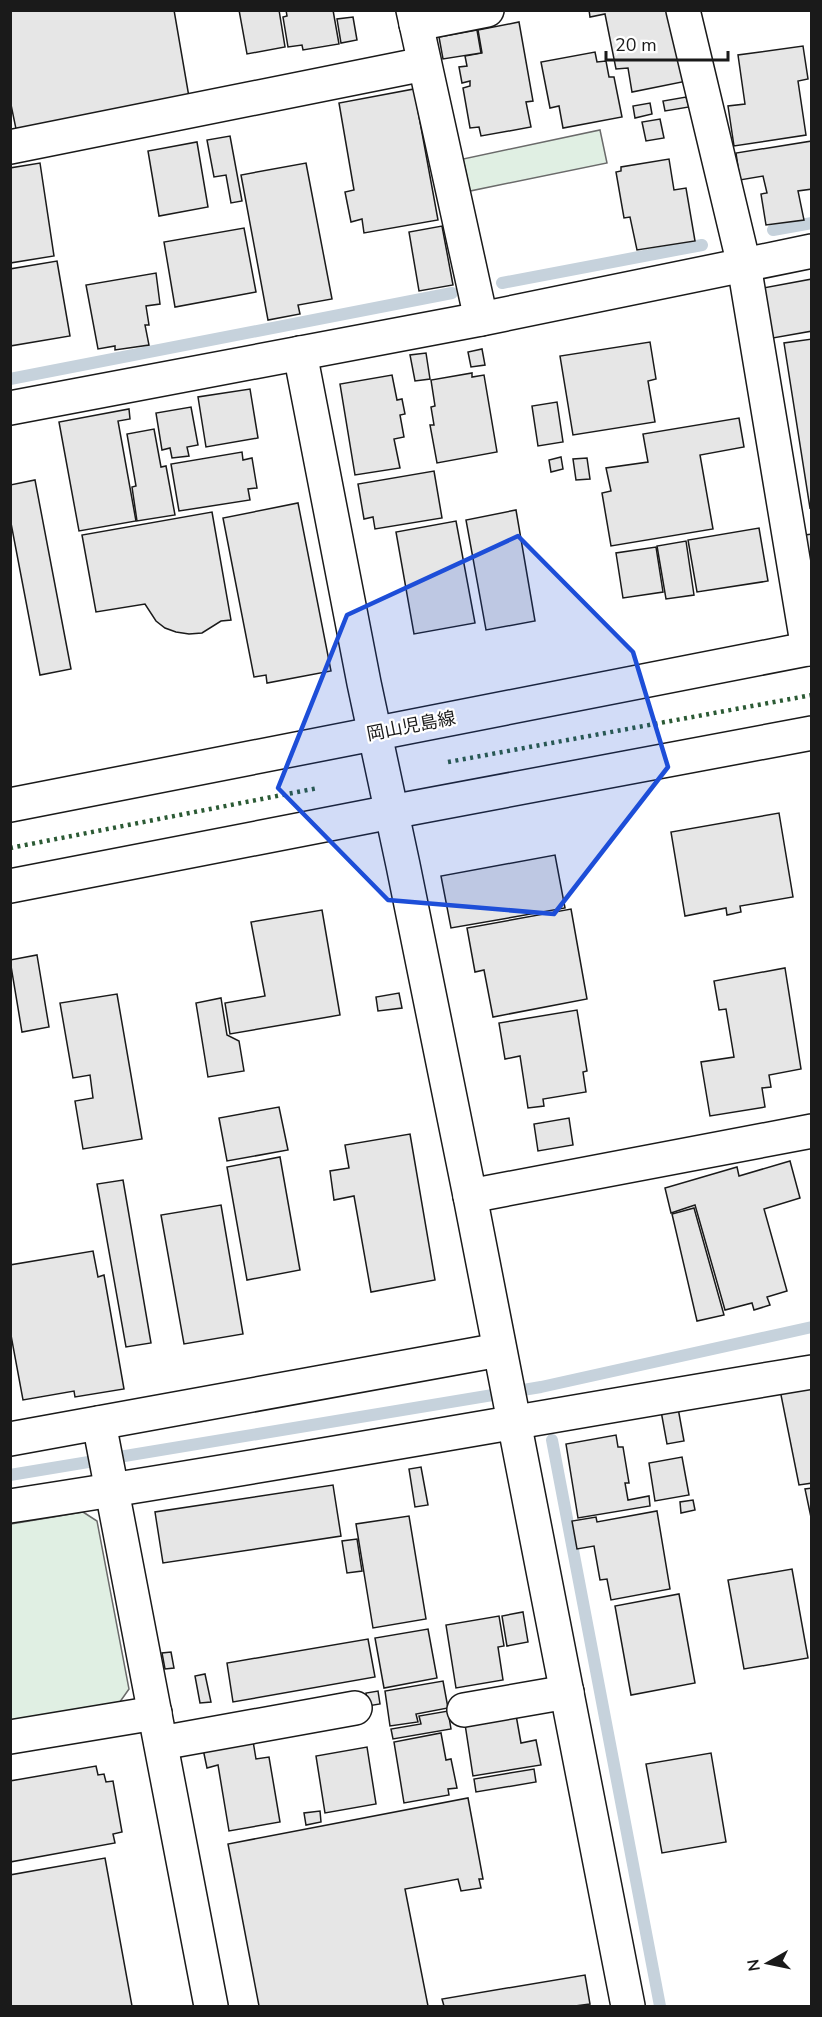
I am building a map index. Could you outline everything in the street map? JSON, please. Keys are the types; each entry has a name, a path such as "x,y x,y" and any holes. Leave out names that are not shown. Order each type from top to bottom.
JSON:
{"street":[{"path":"481,320 414,17 487,10"},
{"path":"683,10 744,265 799,520 810,649"},
{"path":"10,147 424,64"},
{"path":"10,408 481,320 812,251"},
{"path":"300,353 470,1196 628,2007"},
{"name":"岡山児島線","path":"10,805 810,649"},
{"path":"10,886 812,733"},
{"path":"470,1196 812,1131"},
{"path":"10,1506 106,1460 499,1350"},
{"path":"10,1438 106,1460 510,1403 812,1372"},
{"path":"106,1460 211,2007"},
{"path":"464,1710 567,1692"},
{"path":"10,1737 158,1728 355,1708"}],"highlighted area":[{"path":"518,536 633,652 668,767 554,914 388,900 278,788 347,615"}],"green space":[{"path":"600,130 607,163 470,191 463,159"},
{"path":"83,1512 97,1521 129,1689 117,1706 11,1723 11,1524"}],"building":[{"path":"10,10 174,10 189,97 16,129 10,100"},
{"path":"239,10 279,10 285,47 247,54"},
{"path":"286,10 333,10 339,44 303,50 302,45 288,47 283,17 287,16"},
{"path":"589,10 674,10 687,81 632,92 628,68 616,69 605,14 590,17"},
{"path":"353,17 357,40 341,43 337,19"},
{"path":"519,22 533,101 526,102 531,127 481,136 479,127 470,128 463,88 470,86 470,81 462,83 459,67 467,66 465,56 482,53 478,30"},
{"path":"477,30 481,53 443,59 439,37"},
{"path":"803,46 808,79 798,81 806,135 734,146 728,106 745,104 738,55"},
{"path":"595,52 597,62 606,61 609,77 614,77 622,117 563,128 559,106 550,108 541,62"},
{"path":"414,89 438,220 364,233 362,219 351,222 345,192 354,190 339,103"},
{"path":"686,97 689,107 665,111 663,101"},
{"path":"650,103 652,114 635,118 633,106"},
{"path":"660,119 664,138 646,141 642,122"},
{"path":"230,136 242,201 231,203 226,175 214,177 207,140"},
{"path":"812,141 812,189 798,191 804,220 766,225 761,194 767,193 763,176 740,180 736,153"},
{"path":"197,142 208,207 159,216 148,151"},
{"path":"669,159 674,190 686,188 695,241 637,250 630,217 624,218 616,172 621,171 621,167"},
{"path":"40,163 54,256 10,263 10,168"},
{"path":"306,163 332,299 298,305 300,314 268,320 241,175"},
{"path":"442,226 453,285 419,291 409,232"},
{"path":"244,228 256,292 175,307 164,242"},
{"path":"57,261 70,336 10,346 10,269"},
{"path":"156,273 160,304 146,306 149,325 145,325 149,345 115,350 115,346 98,349 86,285"},
{"path":"812,279 812,331 773,338 763,288"},
{"path":"812,339 812,507 810,508 784,343"},
{"path":"650,342 656,379 648,381 655,422 573,435 560,356"},
{"path":"482,349 485,365 471,367 468,352"},
{"path":"426,353 430,379 415,381 410,355"},
{"path":"472,373 472,377 484,375 497,452 437,463 430,425 434,425 431,407 435,406 431,380"},
{"path":"392,375 397,400 402,399 405,414 400,415 404,437 394,439 400,468 355,475 340,384"},
{"path":"250,389 258,438 206,447 198,397"},
{"path":"557,402 563,442 538,446 532,406"},
{"path":"191,407 198,445 187,447 189,456 172,458 170,448 162,450 156,413"},
{"path":"129,409 130,419 118,421 136,521 79,531 59,422"},
{"path":"739,418 744,447 700,455 713,529 611,546 602,493 611,491 606,468 648,462 643,434"},
{"path":"154,429 161,467 166,466 175,515 137,521 132,487 136,486 127,434"},
{"path":"242,452 243,460 252,458 257,488 248,489 250,500 179,511 171,464"},
{"path":"561,457 563,469 551,472 549,460"},
{"path":"587,458 590,479 576,480 573,459"},
{"path":"434,471 442,518 375,529 373,517 364,519 358,484"},
{"path":"35,480 71,669 40,675 10,518 10,485"},
{"path":"298,503 331,671 267,683 266,675 254,677 223,518"},
{"path":"516,510 535,621 486,630 466,520"},
{"path":"212,512 231,620 221,621 202,633 189,634 165,628 156,621 145,604 96,612 82,535"},
{"path":"456,521 475,623 414,634 396,532"},
{"path":"759,528 768,581 697,592 688,540"},
{"path":"812,534 812,571 805,535"},
{"path":"686,541 694,595 666,599 657,546"},
{"path":"656,547 663,592 623,598 616,553"},
{"path":"779,813 793,897 740,906 741,912 727,915 726,908 685,916 671,832"},
{"path":"555,855 565,908 451,928 441,876"},
{"path":"571,909 587,999 493,1017 484,970 475,972 467,928"},
{"path":"322,910 340,1015 230,1034 225,1003 265,996 251,922"},
{"path":"37,955 49,1027 22,1032 10,960"},
{"path":"785,968 801,1069 769,1075 771,1087 762,1088 765,1107 710,1116 701,1062 734,1057 726,1009 719,1010 714,981"},
{"path":"399,993 402,1008 378,1011 376,997"},
{"path":"117,994 142,1139 83,1149 75,1101 93,1098 90,1075 73,1078 60,1003"},
{"path":"221,998 227,1035 239,1041 244,1071 208,1077 196,1003"},
{"path":"577,1010 587,1071 583,1072 586,1092 543,1099 544,1106 528,1108 520,1056 505,1059 499,1023"},
{"path":"279,1107 288,1150 227,1161 219,1118"},
{"path":"569,1118 573,1145 538,1151 534,1124"},
{"path":"410,1134 435,1280 371,1292 354,1196 334,1200 330,1171 349,1168 345,1145"},
{"path":"280,1157 300,1270 247,1280 227,1167"},
{"path":"790,1161 800,1198 764,1209 787,1291 767,1297 770,1305 754,1310 752,1303 725,1310 695,1205 671,1213 665,1188 737,1167 739,1176"},
{"path":"123,1180 151,1343 126,1347 97,1184"},
{"path":"221,1205 243,1334 184,1344 161,1215"},
{"path":"694,1208 724,1315 697,1321 672,1214"},
{"path":"93,1251 98,1277 104,1275 124,1389 75,1397 74,1391 23,1400 10,1330 10,1265"},
{"path":"812,1377 812,1483 799,1485 780,1390"},
{"path":"678,1408 684,1441 667,1444 661,1411"},
{"path":"616,1435 618,1447 623,1447 629,1483 625,1483 628,1500 649,1496 650,1506 578,1518 566,1444"},
{"path":"682,1457 689,1495 655,1501 649,1463"},
{"path":"421,1467 428,1505 415,1507 409,1469"},
{"path":"333,1485 341,1536 163,1563 155,1512"},
{"path":"812,1488 812,1522 805,1489"},
{"path":"693,1500 695,1510 681,1513 680,1502"},
{"path":"657,1511 670,1589 611,1600 607,1579 600,1580 594,1546 577,1549 572,1521 596,1517 597,1522"},
{"path":"409,1516 426,1619 373,1628 356,1524"},
{"path":"357,1539 362,1571 347,1573 342,1541"},
{"path":"792,1569 808,1658 744,1669 728,1580"},
{"path":"679,1594 695,1683 631,1695 615,1606"},
{"path":"523,1612 528,1642 507,1646 502,1616"},
{"path":"499,1616 504,1646 498,1647 503,1680 456,1688 446,1625"},
{"path":"428,1629 437,1678 384,1688 375,1638"},
{"path":"368,1639 375,1677 233,1702 227,1663"},
{"path":"171,1652 174,1668 165,1669 162,1653"},
{"path":"205,1674 211,1702 200,1703 195,1676"},
{"path":"443,1681 448,1708 416,1714 418,1722 390,1726 385,1691"},
{"path":"378,1691 380,1704 368,1706 366,1693"},
{"path":"448,1711 451,1729 393,1739 391,1729 421,1724 419,1716"},
{"path":"516,1715 521,1743 536,1740 541,1765 473,1776 465,1724"},
{"path":"441,1733 446,1760 451,1759 457,1788 448,1789 449,1795 404,1803 394,1742"},
{"path":"253,1741 256,1759 269,1757 280,1822 229,1831 218,1765 207,1768 203,1749"},
{"path":"367,1747 376,1804 325,1813 316,1756"},
{"path":"711,1753 726,1842 662,1853 646,1764"},
{"path":"96,1766 98,1775 104,1774 106,1782 113,1781 122,1832 113,1834 115,1843 10,1862 10,1781"},
{"path":"534,1769 536,1782 476,1792 474,1779"},
{"path":"468,1798 483,1879 479,1879 481,1888 461,1891 458,1879 405,1889 428,2006 259,2006 228,1844"},
{"path":"320,1811 321,1822 306,1825 304,1813"},
{"path":"105,1858 132,2006 10,2006 10,1875"},
{"path":"585,1975 590,2004 444,2006 442,1999"}],"waterway":[{"path":"773,230 812,223"},
{"path":"502,283 702,245"},
{"path":"10,379 452,293"},
{"path":"10,1475 541,1387 812,1327"},
{"path":"552,1440 660,2006"}],"hedge":[{"path":"448,762 812,695"},
{"path":"10,848 318,788"}]}
